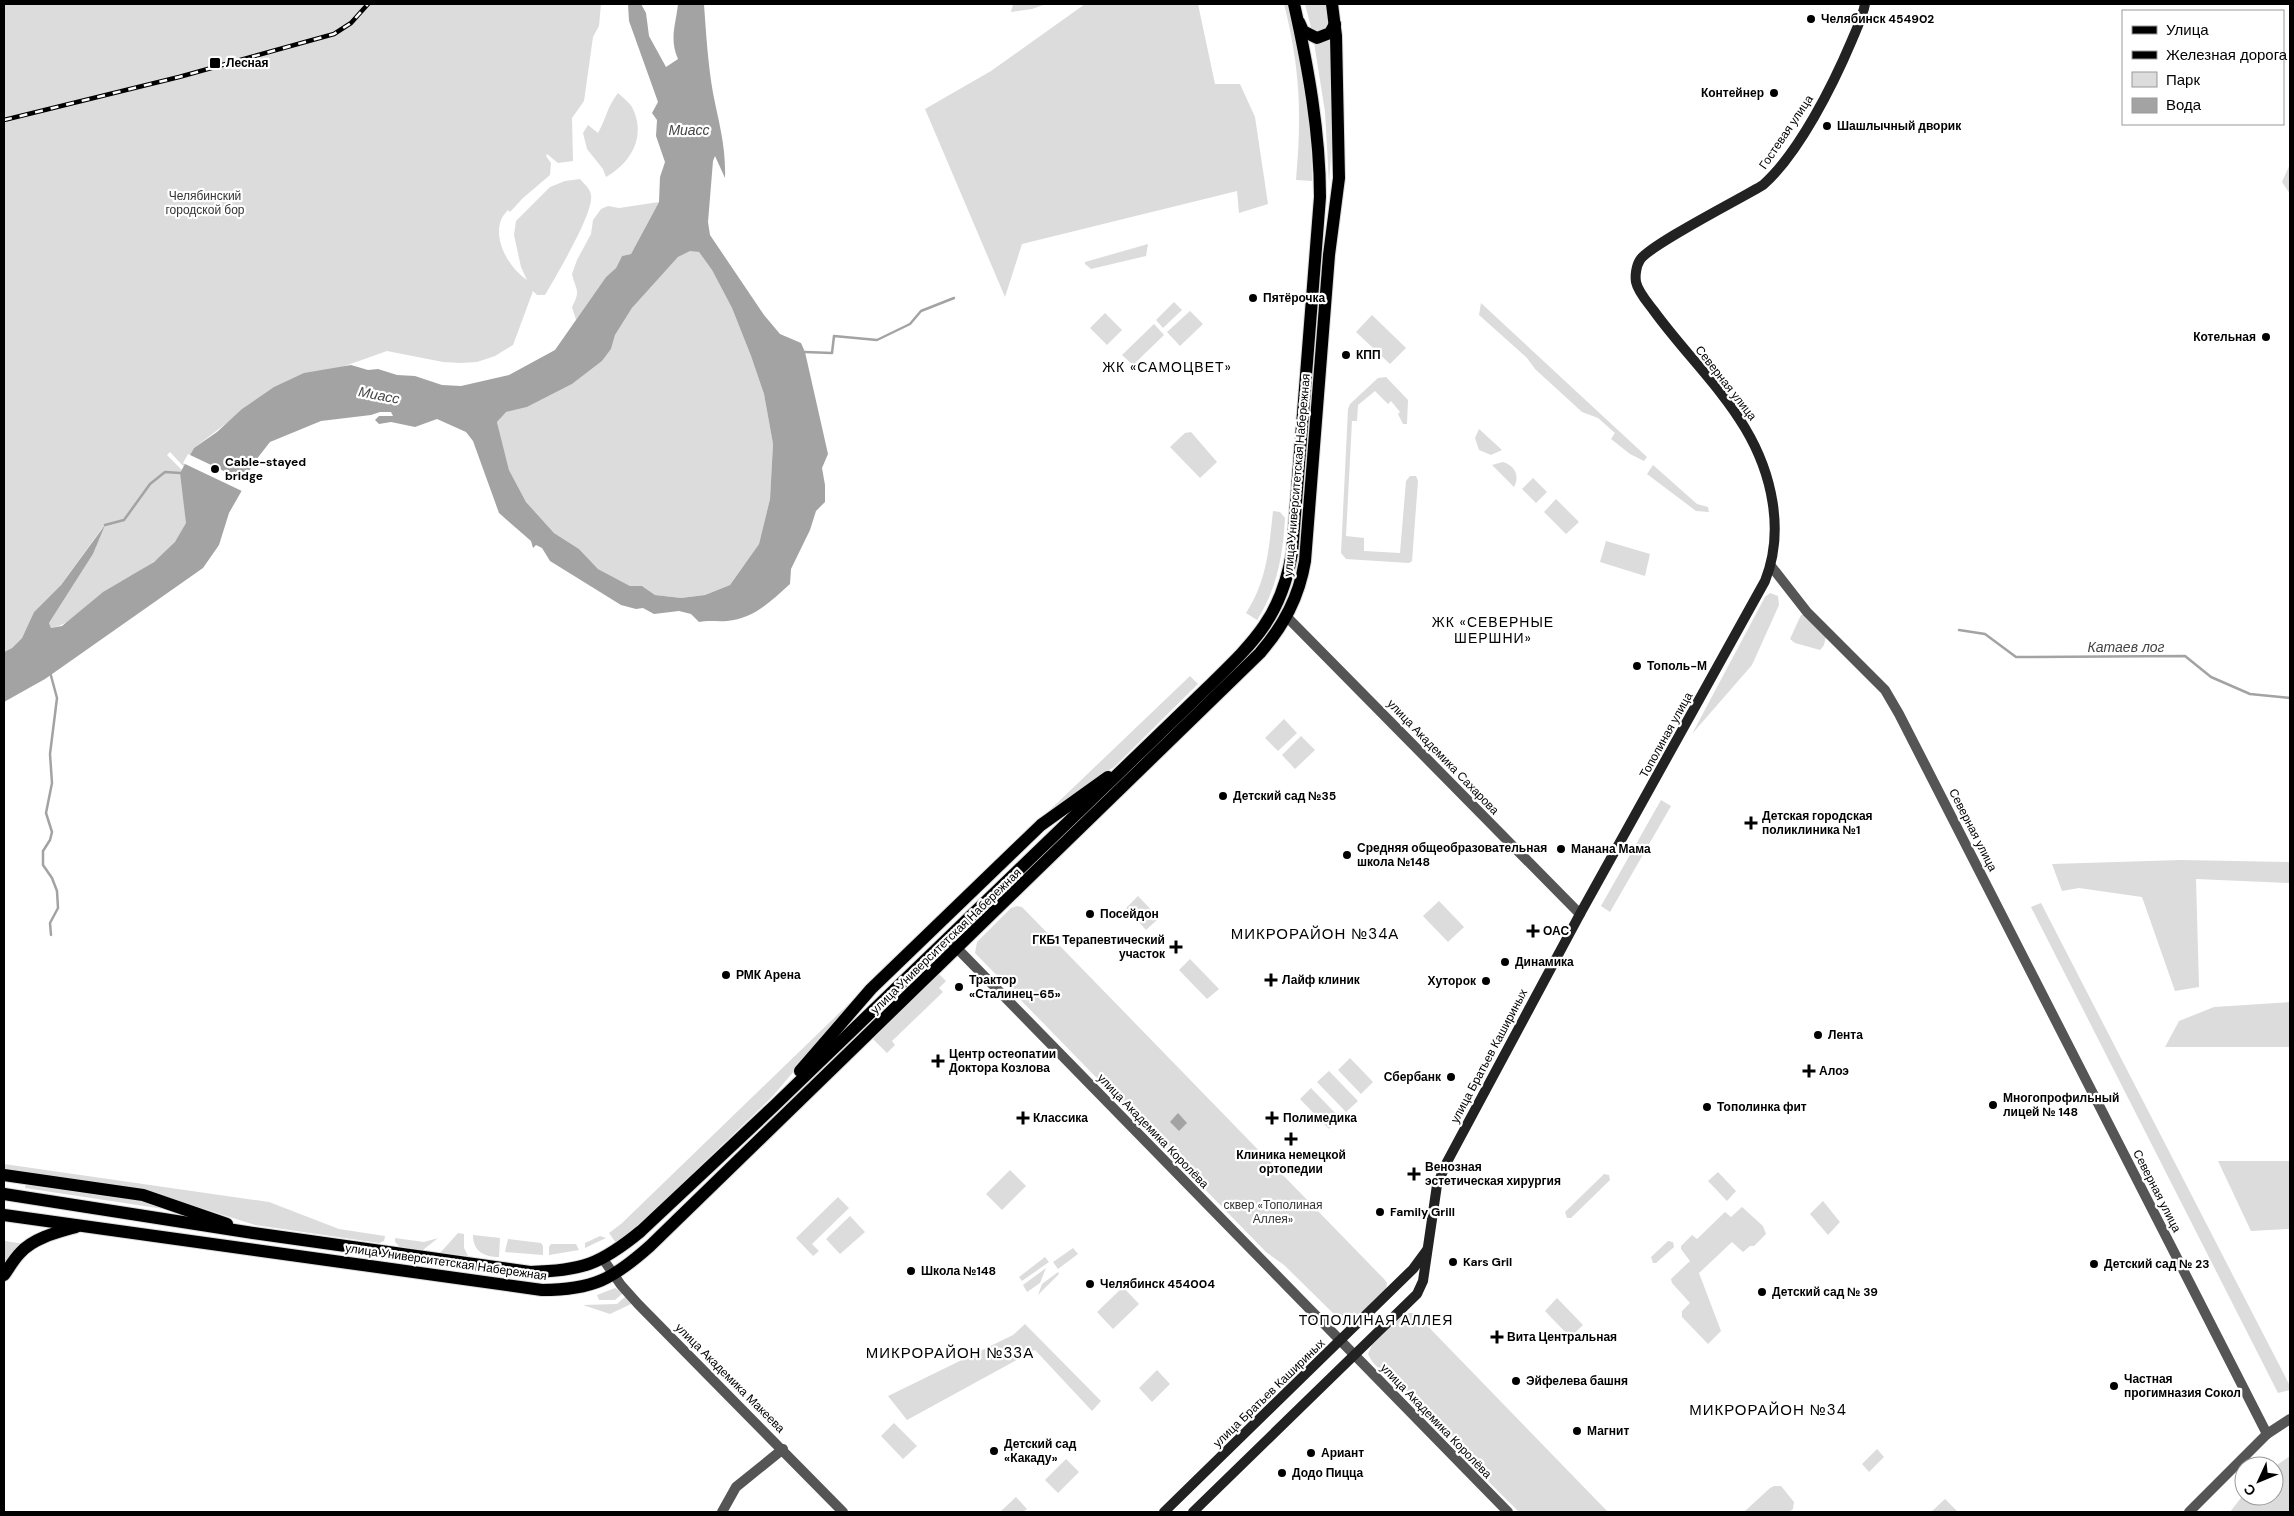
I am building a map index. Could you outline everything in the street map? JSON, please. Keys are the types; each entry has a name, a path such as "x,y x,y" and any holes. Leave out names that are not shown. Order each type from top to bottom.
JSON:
{"main road":[{"name":"улица Университетская Набережная","path":"4,1194 253,1234 530,1272 557,1272 587,1266 603,1258 641,1231 948,939 1249,647 1275,610 1289,572 1292,553 1320,197 1319,148 1294,4"},
{"name":"улица Университетская Набережная","path":"4,1215 283,1252 533,1290 561,1290 592,1285 614,1275 650,1246 1260,653 1287,617 1301,582 1305,561 1329,255 1339,178 1335,24 1332,4"},
{"name":"Гостевая улица","path":"1636,271 1640,259 1657,246 1756,189 1775,174 1813,118 1836,76 1865,4"},
{"path":"1297,17 1303,31 1317,38 1330,33 1335,24"},
{"name":"Северная улица","path":"1636,271 1636,283 1644,297 1667,329 1733,410 1755,447 1767,480 1775,516 1775,549 1771,566"},
{"name":"Тополиная улица","path":"1580,914 1662,769 1771,566"},
{"path":"1275,610 1287,617"},
{"path":"774,1106 798,1074 871,989 955,907 1041,825 1133,760"},
{"name":"улица Братьев Кашириных","path":"1193,1512 1416,1294 1423,1281 1430,1245 1437,1185 1447,1162 1580,914"},
{"path":"4,1175 143,1195 253,1234"},
{"path":"4,1275 20,1253 35,1242 59,1231 82,1226"},
{"name":"улица Братьев Кашириных","path":"1164,1512 1413,1269 1430,1245"}],"street":[{"name":"Северная улица","path":"1771,566 1807,612 1834,641 1867,670 1890,698 2266,1434"},
{"name":"улица Академика Сахарова","path":"1287,617 1580,914"},
{"name":"улица Академика Королёва","path":"948,939 1508,1512"},
{"name":"улица Академика Макеева","path":"603,1258 614,1275 638,1304 843,1512"},
{"path":"2189,1512 2266,1434 2290,1419"},
{"path":"722,1512 736,1487 783,1449"}],"green space":[{"name":"Челябинский городской бор","path":"4,4 601,4 599,26 593,37 584,101 572,118 573,161 558,163 547,154 546,156 551,163 550,175 510,212 508,210 501,220 499,237 501,245 509,262 527,280 521,267 514,235 516,221 550,187 565,181 580,179 591,195 587,216 581,230 545,295 537,295 533,291 513,345 495,356 477,362 461,363 443,362 387,351 263,395 194,448 184,467 170,452 167,455 182,470 180,473 187,511 186,523 182,534 174,545 152,563 104,592 66,623 51,628 49,623 93,554 103,527 60,586 34,612 22,638 12,648 4,652"},
{"path":"1013,4 1046,4 1032,9 1011,12"},
{"path":"1085,4 1198,4 1215,84 1240,84 1255,117 1268,204 1239,213 1237,191 1022,244 1005,297 925,109 991,71"},
{"path":"1284,4 1288,4 1305,92 1312,159 1312,181 1296,180 1299,134 1298,91 1293,49"},
{"path":"1305,4 1326,4 1330,23 1327,32 1312,31"},
{"path":"1332,39 1334,117 1329,183 1325,112 1314,42 1325,42"},
{"path":"618,93 632,107 638,128 637,138 634,148 623,164 606,177 603,169 587,149 583,133 588,125 598,133 611,103"},
{"path":"2290,164 2290,194 2282,182"},
{"path":"659,202 631,254 622,256 616,268 606,277 576,320 572,307 577,290 572,274 591,234 593,220 601,209 608,206 619,208"},
{"path":"1148,244 1146,256 1091,269 1085,264 1085,262"},
{"path":"691,250 699,252 712,270 732,308 764,394 773,444 770,499 759,544 730,585 705,595 681,598 655,595 642,586 630,586 598,569 579,549 554,533 526,502 509,470 497,422 505,412 527,407 572,384 602,361 611,349 615,335 632,308 678,257"},
{"path":"1174,302 1182,310 1163,328 1156,320"},
{"path":"1481,303 1647,457 1644,461 1630,454 1611,439 1615,433 1598,418 1582,412 1535,369 1527,358 1479,315"},
{"path":"1190,311 1203,324 1180,346 1167,332"},
{"path":"1105,313 1122,330 1107,345 1090,328"},
{"path":"1372,315 1406,348 1390,364 1356,332"},
{"path":"1154,324 1164,335 1133,365 1122,355"},
{"path":"1386,377 1408,400 1407,424 1403,424 1398,414 1400,412 1391,401 1388,404 1375,391 1358,405 1357,421 1352,421 1346,536 1364,538 1364,551 1400,553 1406,481 1410,476 1416,476 1418,481 1412,561 1409,563 1346,559 1341,553 1348,409 1350,404 1378,378"},
{"path":"1479,429 1502,450 1491,455 1479,450 1475,438"},
{"path":"1191,432 1217,462 1200,478 1170,447 1185,433"},
{"path":"1503,462 1511,466 1515,472 1516,483 1514,487 1492,465"},
{"path":"1653,465 1697,504 1708,507 1709,512 1696,511 1647,474"},
{"path":"1533,478 1547,492 1536,503 1522,489"},
{"path":"1556,499 1579,522 1566,534 1544,512"},
{"path":"1273,511 1280,512 1285,518 1283,545 1278,571 1270,596 1257,620 1246,613 1259,589 1263,576"},
{"path":"1606,541 1650,554 1645,576 1600,562"},
{"path":"1770,593 1778,596 1779,605 1752,665 1692,734 1765,597"},
{"path":"1805,614 1826,636 1824,645 1820,650 1795,643 1790,639 1801,615"},
{"path":"1190,676 1198,684 1114,767 1087,784 1030,829"},
{"path":"1284,719 1297,733 1278,751 1265,738"},
{"path":"1301,736 1315,750 1295,769 1282,755"},
{"path":"1661,800 1671,806 1610,912 1601,906"},
{"path":"2181,860 2290,862 2290,883 2196,879 2199,987 2175,991 2142,897 2079,888 2062,891 2052,864"},
{"path":"1138,896 1159,918 1146,930 1126,908"},
{"path":"1439,901 1464,927 1448,942 1423,916"},
{"path":"2041,903 2290,1386 2290,1390 2278,1393 2031,907"},
{"name":"сквер «Тополиная Аллея»","path":"1022,907 1384,1279 1387,1283 1386,1290 1352,1321 1338,1318 1284,1265 1266,1252 975,953 977,942 1011,908"},
{"path":"1190,959 1219,989 1207,999 1179,970"},
{"path":"939,974 946,981 939,988 943,992 892,1041 895,1045 887,1053 873,1039"},
{"path":"862,991 772,1097 634,1229 616,1243 609,1233 621,1224"},
{"path":"2290,1002 2290,1047 2165,1047 2179,1021 2214,1007"},
{"path":"1350,1058 1373,1082 1361,1094 1338,1070"},
{"path":"1329,1071 1358,1101 1346,1112 1317,1082"},
{"path":"1311,1088 1340,1118 1329,1129 1300,1099"},
{"path":"2218,1161 2290,1161 2290,1229 2251,1231"},
{"path":"4,1164 269,1202 339,1229 385,1236 384,1241 379,1243 255,1225 157,1194 4,1171"},
{"path":"1010,1170 1026,1186 1002,1210 986,1194"},
{"path":"1718,1172 1736,1191 1727,1201 1708,1181"},
{"path":"1604,1174 1609,1175 1610,1180 1571,1218 1567,1218 1565,1212"},
{"path":"26,1183 143,1200 177,1211 25,1188"},
{"path":"838,1197 849,1208 812,1244 819,1251 813,1256 796,1238"},
{"path":"1823,1201 1840,1222 1828,1235 1810,1214"},
{"path":"1742,1207 1763,1226 1766,1234 1754,1246 1750,1246 1743,1252 1732,1242 1699,1273 1721,1331 1708,1344 1682,1317 1682,1311 1690,1303 1672,1283 1671,1279 1690,1261 1681,1249 1681,1246 1692,1235 1697,1239 1725,1212 1731,1217"},
{"path":"850,1216 865,1232 840,1254 826,1239"},
{"path":"458,1233 464,1234 464,1248 468,1256 440,1253"},
{"path":"473,1235 500,1238 499,1257 485,1255 481,1252 475,1246"},
{"path":"600,1236 606,1238 585,1248 585,1243"},
{"path":"395,1238 424,1242 438,1238 423,1250 400,1247 395,1242"},
{"path":"508,1239 541,1243 543,1255 505,1252"},
{"path":"5,1241 24,1244 4,1263"},
{"path":"1668,1241 1673,1242 1674,1247 1656,1263 1653,1263 1651,1257"},
{"path":"551,1244 576,1244 579,1250 549,1255"},
{"path":"1073,1248 1078,1254 1058,1269 1053,1262"},
{"path":"1045,1257 1049,1262 1022,1281 1019,1277"},
{"path":"1046,1268 1040,1283 1027,1292 1023,1285"},
{"path":"1058,1272 1059,1274 1038,1295 1042,1284"},
{"path":"1123,1287 1139,1304 1113,1329 1097,1312"},
{"path":"615,1288 623,1293 615,1300 599,1300 597,1295"},
{"path":"626,1296 633,1303 610,1314 583,1305 617,1304"},
{"path":"1557,1298 1583,1325 1570,1337 1545,1311"},
{"path":"1415,1313 1608,1512 1519,1512 1464,1457 1449,1435 1389,1373 1382,1370 1372,1361 1368,1354 1372,1345 1404,1314"},
{"path":"1025,1324 1101,1401 1092,1411 1035,1350 907,1420 888,1396 1013,1335"},
{"path":"1157,1370 1170,1384 1152,1402 1139,1388"},
{"path":"894,1423 917,1446 903,1459 881,1436"},
{"path":"1877,1449 1884,1457 1869,1472 1862,1464"},
{"path":"2290,1456 2290,1512 2230,1512 2235,1506 2284,1506 2284,1460"},
{"path":"1066,1459 1079,1472 1058,1493 1045,1480"},
{"path":"1781,1486 1794,1502 1793,1509 1789,1512 1744,1512 1770,1488"},
{"path":"1016,1497 1027,1509 1023,1512 1000,1512"},
{"path":"1945,1499 1958,1512 1931,1512"}],"water":[{"name":"Миасс","path":"628,4 641,4 646,13 649,36 666,67 678,59 675,52 674,32 678,4 704,4 707,48 713,93 722,135 725,166 725,178 715,156 708,222 710,235 764,315 780,334 801,343 805,352 828,454 822,468 825,502 816,511 810,530 791,569 790,584 762,608 737,620 699,622 691,614 679,611 654,614 643,608 636,609 621,605 550,561 542,548 536,545 533,548 531,541 499,513 473,441 466,432 437,419 415,427 391,422 379,424 375,420 379,416 393,416 391,412 380,412 371,415 321,421 270,442 252,465 241,492 229,513 219,545 203,568 45,679 4,702 4,652 12,648 22,638 34,612 61,585 105,525 93,554 49,623 51,628 62,626 103,592 154,562 175,542 186,523 180,473 194,448 217,432 242,409 274,387 304,373 351,365 368,370 378,369 397,375 415,376 442,385 461,386 509,375 555,350 606,277 616,268 622,256 631,254 659,202 660,177 665,162 656,136 657,120 652,113 658,102 629,21","holes":["690,251 699,252 712,270 732,308 751,356 764,394 773,444 770,499 759,544 730,585 705,595 681,598 655,595 642,586 630,586 598,569 579,549 554,533 526,502 509,470 497,422 506,412 527,407 572,384 602,361 611,349 615,335 632,308 678,257"]},
{"path":"1178,1113 1187,1123 1179,1131 1170,1122"}],"pier":[{"path":"188,454 247,482 244,492 183,463"}],"waterway":[{"name":"Катаев лог","path":"805,352 832,353 834,336 877,340 910,324 921,311 954,298"},
{"path":"105,525 124,520 150,484 165,472 180,473"},
{"name":"Катаев лог","path":"1959,630 1985,634 2016,657 2185,656 2211,677 2250,694 2290,698"},
{"path":"50,672 57,698 50,754 52,783 46,813 52,832 50,840 43,851 43,865 52,878 57,891 58,908 50,923 51,935"}],"railway":[{"path":"4,120 179,77 334,34 351,23 368,4"}],"place":[{"name":"Челябинск 454902","path":"1811,19"},
{"name":"Лесная","path":"215,63"},
{"name":"Контейнер","path":"1774,93"},
{"name":"Шашлычный дворик","path":"1827,126"},
{"name":"Пятёрочка","path":"1253,298"},
{"name":"Котельная","path":"2266,337"},
{"name":"КПП","path":"1346,355"},
{"name":"Cable-stayed bridge","path":"215,469"},
{"name":"Тополь-М","path":"1637,666"},
{"name":"Детский сад №35","path":"1223,796"},
{"name":"Детская городская поликлиника №1","path":"1751,823"},
{"name":"Манана Мама","path":"1561,849"},
{"name":"Средняя общеобразовательная школа №148","path":"1347,855"},
{"name":"Посейдон","path":"1090,914"},
{"name":"ОАС","path":"1533,931"},
{"name":"ГКБ1 Терапевтический участок","path":"1176,947"},
{"name":"Динамика","path":"1505,962"},
{"name":"РМК Арена","path":"726,975"},
{"name":"Лайф клиник","path":"1271,980"},
{"name":"Хуторок","path":"1486,981"},
{"name":"Трактор «Сталинец-65»","path":"959,987"},
{"name":"Лента","path":"1818,1035"},
{"name":"Центр остеопатии Доктора Козлова","path":"938,1061"},
{"name":"Алоэ","path":"1809,1071"},
{"name":"Сбербанк","path":"1451,1077"},
{"name":"Многопрофильный лицей № 148","path":"1993,1105"},
{"name":"Тополинка фит","path":"1707,1107"},
{"name":"Классика","path":"1023,1118"},
{"name":"Полимедика","path":"1272,1118"},
{"name":"Клиника немецкой ортопедии","path":"1291,1139"},
{"name":"Венозная эстетическая хирургия","path":"1414,1174"},
{"name":"Family Grill","path":"1380,1212"},
{"name":"Kars Gril","path":"1453,1262"},
{"name":"Детский сад № 23","path":"2094,1264"},
{"name":"Школа №148","path":"911,1271"},
{"name":"Челябинск 454004","path":"1090,1284"},
{"name":"Детский сад № 39","path":"1762,1292"},
{"name":"Вита Центральная","path":"1497,1337"},
{"name":"Эйфелева башня","path":"1516,1381"},
{"name":"Частная прогимназия Сокол","path":"2114,1386"},
{"name":"Магнит","path":"1577,1431"},
{"name":"Детский сад «Какаду»","path":"994,1451"},
{"name":"Ариант","path":"1311,1453"},
{"name":"Додо Пицца","path":"1282,1473"}],"district":[{"name":"ЖК «САМОЦВЕТ»","path":"1167,367"},
{"name":"ЖК «СЕВЕРНЫЕ ШЕРШНИ»","path":"1493,630"},
{"name":"МИКРОРАЙОН №34А","path":"1315,934"},
{"name":"ТОПОЛИНАЯ АЛЛЕЯ","path":"1376,1320"},
{"name":"МИКРОРАЙОН №33А","path":"950,1353"},
{"name":"МИКРОРАЙОН №34","path":"1768,1410"}]}
